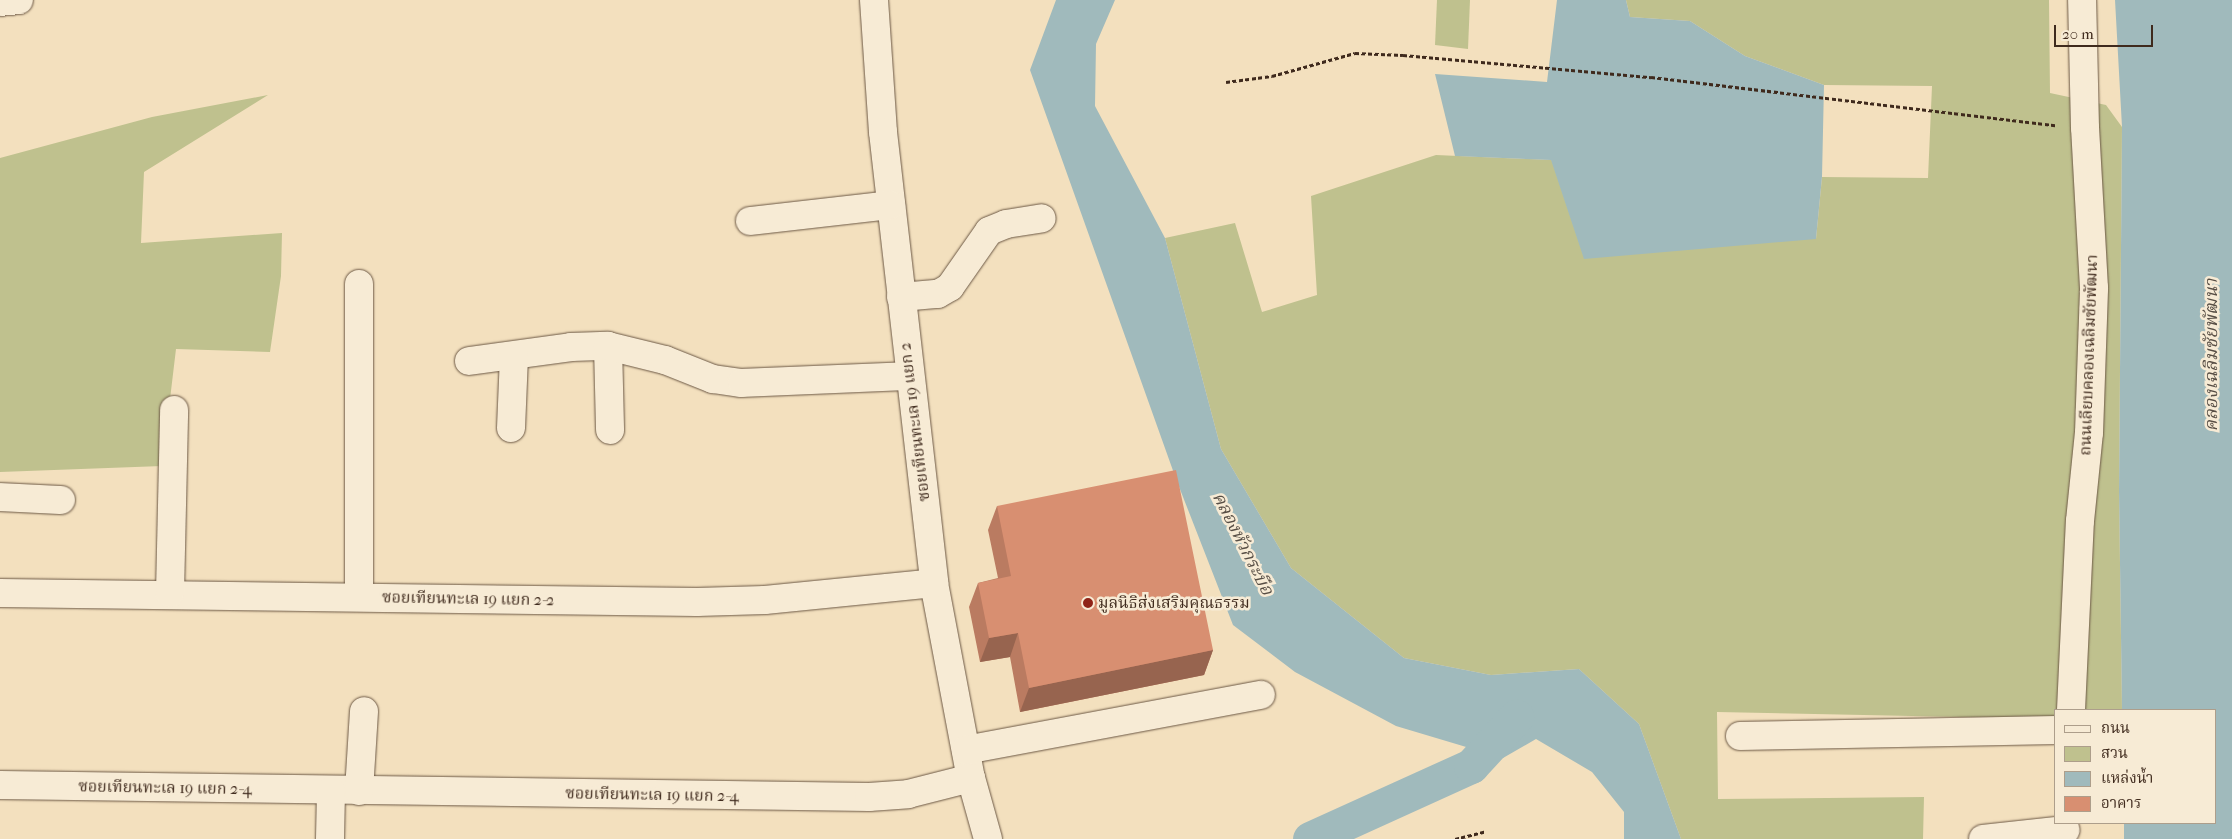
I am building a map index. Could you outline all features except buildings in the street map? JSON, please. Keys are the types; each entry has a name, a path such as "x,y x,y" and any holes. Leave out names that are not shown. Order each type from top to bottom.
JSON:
{"street":[{"path":"0,2 19,0"},
{"name":"ซอยเทียนทะเล 19 แยก 2","path":"874,0 891,205 934,583 971,778 988,839"},
{"name":"ถนนเลียบคลองเฉลิมชัยพัฒนา","path":"2070,709 2080,521 2089,433 2094,288 2085,128 2082,0"},
{"path":"750,221 891,205"},
{"path":"901,297 938,294 950,287 989,231 1006,224 1042,218"},
{"path":"359,284 359,597"},
{"path":"608,346 610,430"},
{"path":"469,361 571,347 608,346 665,360 713,379 742,383 910,376"},
{"path":"511,428 514,356"},
{"path":"170,593 174,410"},
{"path":"0,498 61,500"},
{"name":"ซอยเทียนทะเล 19 แยก 2-2","path":"0,593 170,593 697,602 765,600 934,583"},
{"path":"966,750 1261,695"},
{"path":"359,791 364,711"},
{"path":"1740,736 2054,730"},
{"name":"ซอยเทียนทะเล 19 แยก 2-4","path":"0,785 869,797 908,794 971,778"},
{"path":"330,839 331,791"},
{"path":"1983,839 2067,831"}],"path":[{"path":"1226,82 1272,76 1355,52 1403,54 1651,77 2085,128"},
{"path":"1455,839 1486,831"}],"green space":[{"path":"1437,0 1470,0 1468,49 1435,45"},
{"path":"1626,0 2049,0 2050,93 2106,105 2122,127 2119,491 2122,709 2054,709 2054,719 1717,712 1718,799 1924,797 1923,839 1681,839 1639,724 1579,669 1491,675 1404,658 1291,568 1221,449 1165,238 1235,223 1262,312 1317,295 1311,196 1436,155 1551,160 1816,239 1822,177 1928,178 1932,86 1824,85 1745,56 1690,21 1630,17"},
{"path":"268,95 144,172 141,243 282,233 281,276 270,352 176,349 162,466 0,472 0,158 152,117"}],"water":[{"name":"คลองหัวกระบือ","path":"1056,0 1115,0 1096,44 1095,106 1165,238 1221,449 1291,568 1404,658 1491,675 1579,669 1639,724 1681,839 1624,839 1624,812 1592,772 1536,739 1503,758 1396,726 1295,672 1233,625 1176,479 1030,70"},
{"path":"1557,0 1626,0 1630,17 1690,21 1745,56 1824,85 1822,177 1816,239 1584,259 1551,160 1455,156 1435,74 1547,82"},
{"name":"คลองเฉลิมชัยพัฒนา","path":"2115,0 2232,0 2232,839 2124,839 2124,824 2217,824 2217,709 2122,709 2119,491 2122,127"}],"waterway":[{"path":"1310,839 1471,766 1516,717"}],"place":[{"name":"มูลนิธิส่งเสริมคุณธรรม","path":"1088,603"}]}
